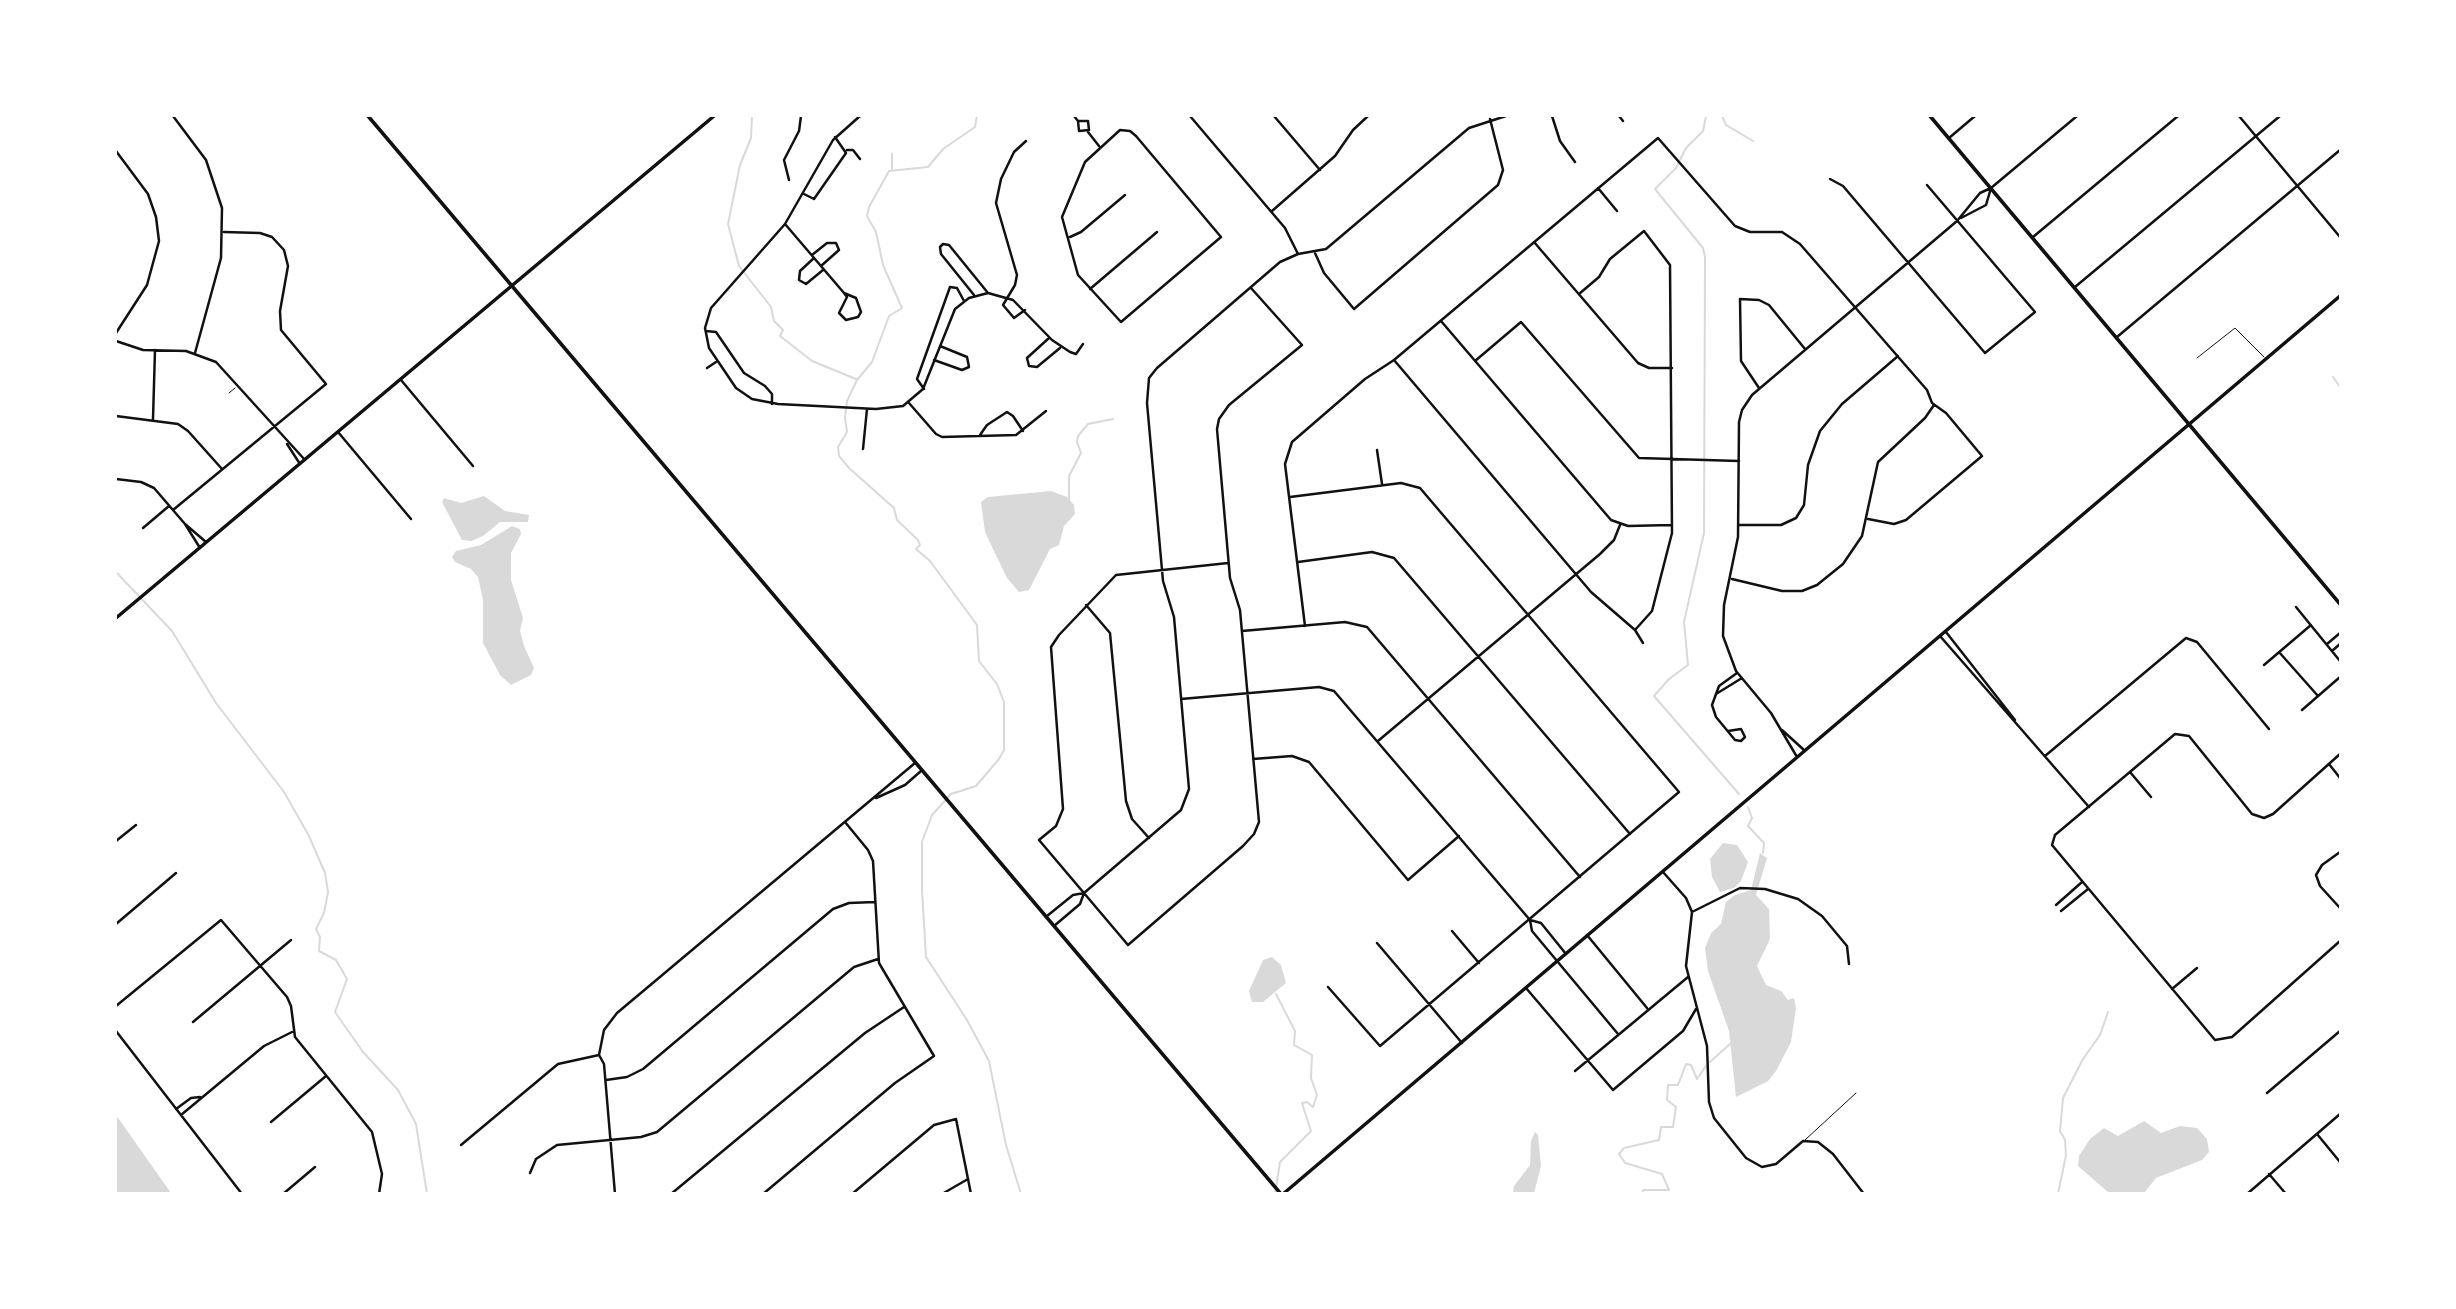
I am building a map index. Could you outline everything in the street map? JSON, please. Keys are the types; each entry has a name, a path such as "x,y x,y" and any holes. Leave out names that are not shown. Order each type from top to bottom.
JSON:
{"main road":[{"path":"368,116 1282,1194 2340,296"},
{"path":"116,618 714,116"},
{"path":"1930,116 2340,604"}],"street":[{"path":"173,116 198,147 210,169 222,208 224,232 219,270 195,353"},
{"path":"789,180 784,160 799,131 801,116"},
{"path":"860,116 835,137 785,224 715,300 705,331 711,354 741,393 772,404 893,409 909,403 924,388 953,313 974,295 988,293 1008,297 1025,310 1049,338 1061,347 1076,354 1083,344"},
{"path":"1074,116 1078,121 1079,131 1087,132 1099,146"},
{"path":"1190,116 1289,233 1298,254"},
{"path":"1274,116 1320,170"},
{"path":"1358,116 1362,120"},
{"path":"1271,211 1335,156 1368,116"},
{"path":"1054,926 1080,904 1084,893 1181,810 1188,798 1174,617 1163,569 1148,382 1157,368 1286,258 1315,253 1331,245 1469,128 1506,116"},
{"path":"1552,116 1560,141 1575,162"},
{"path":"1619,116 1623,121"},
{"path":"1949,138 1975,116"},
{"path":"1797,757 1780,728 1737,673 1728,655 1722,626 1739,525 1741,416 1749,398 1759,388 1957,221 1980,193 1991,188 2077,116"},
{"path":"2033,237 2178,116"},
{"path":"2239,116 2340,236"},
{"path":"2075,287 2280,116"},
{"path":"1078,121 1084,119 1089,122 1087,132"},
{"path":"1315,253 1324,273 1354,309 1498,186 1503,170 1490,119"},
{"path":"1120,130 1133,133 1221,237 1121,322 1090,290 1075,269 1062,217 1063,208 1085,162 1099,146 1120,130"},
{"path":"835,137 846,150 853,150 860,159"},
{"path":"1305,626 1285,459 1292,442 1365,379 1394,360 1441,321 1658,138 1735,226 1750,232 1782,232 1796,240 1927,390 1934,405 1946,413 1982,456 1902,522 1890,524 1868,519"},
{"path":"1025,310 1014,318 1003,305 1017,275 998,215 996,194 1014,152 1026,141"},
{"path":"2117,337 2340,149"},
{"path":"804,194 814,199 846,150"},
{"path":"116,151 148,194 156,217 159,241 147,285 116,333"},
{"path":"1830,178 1843,186 1985,353 2035,312 1927,185"},
{"path":"1598,188 1617,211"},
{"path":"1957,221 1986,205 1991,188"},
{"path":"1069,238 1081,232 1125,195"},
{"path":"785,224 844,293 847,298 839,313 846,320 858,317 861,312 856,299 844,293"},
{"path":"1579,294 1599,277 1610,259 1644,231 1670,265 1671,540 1652,611 1634,630"},
{"path":"173,510 326,384 285,338 279,325 288,266 284,250 277,241 260,233 224,232"},
{"path":"1090,290 1157,232"},
{"path":"1534,242 1638,363 1649,368 1672,368"},
{"path":"827,243 836,243 839,250 823,268 807,284 801,283 799,273 813,257 827,243"},
{"path":"974,295 941,254 940,247 943,244 949,245 988,293"},
{"path":"924,388 917,379 950,287 957,288 964,301"},
{"path":"1228,563 1116,575 1054,640 1050,652 1063,809 1056,826 1040,840 1128,945 1254,834 1259,822 1241,631 1228,563 1217,435 1219,419 1229,405 1302,345 1251,288"},
{"path":"1666,296 1671,296"},
{"path":"1759,388 1741,361 1740,299 1759,300 1769,305 1805,349"},
{"path":"1441,321 1607,516 1620,525 1671,525"},
{"path":"1475,361 1521,322 1634,454 1644,460 1739,461"},
{"path":"705,331 718,334 744,373 769,390 772,404"},
{"path":"1049,338 1027,359 1031,367 1040,365 1061,347"},
{"path":"116,341 136,349 195,353 216,362 305,460"},
{"path":"934,360 962,370 969,367 967,358 939,346"},
{"path":"153,419 155,350"},
{"path":"1739,525 1781,525 1796,518 1804,505 1809,460 1820,431 1842,404 1898,356"},
{"path":"1394,360 1596,597 1634,630 1643,643"},
{"path":"707,368 716,362"},
{"path":"401,380 473,466"},
{"path":"909,403 939,436 1011,436 1023,431 1046,411"},
{"path":"1731,579 1789,592 1812,588 1847,559 1863,536 1868,519 1873,476 1878,462 1925,418 1934,405"},
{"path":"863,449 867,409"},
{"path":"979,436 1004,412 1013,416 1023,431"},
{"path":"116,416 153,419 183,427 222,470"},
{"path":"338,432 411,519"},
{"path":"288,444 300,464"},
{"path":"1377,450 1382,485"},
{"path":"116,479 150,485 185,524 200,548"},
{"path":"1290,497 1407,483 1420,488 1679,793 1380,1046 1328,987"},
{"path":"143,528 169,506"},
{"path":"185,524 206,542"},
{"path":"1378,741 1611,544 1620,525"},
{"path":"1298,562 1371,552 1391,556 1630,834"},
{"path":"1086,605 1110,633 1126,800 1132,819 1149,838"},
{"path":"2295,607 2340,661"},
{"path":"1241,631 1351,622 1367,626 1580,877"},
{"path":"2264,665 2311,625"},
{"path":"1946,632 2021,728"},
{"path":"2327,644 2340,633"},
{"path":"1940,636 2089,807"},
{"path":"2045,756 2179,641 2188,638 2197,642 2269,729"},
{"path":"2332,651 2340,644"},
{"path":"2279,652 2318,696"},
{"path":"1728,732 1741,729 1745,737 1738,741 1728,732 1713,711 1719,686 1737,673"},
{"path":"2302,710 2340,677"},
{"path":"1716,694 1742,678"},
{"path":"1181,699 1330,688 1343,699 1530,920 1532,931 1618,1034"},
{"path":"1780,728 1804,750"},
{"path":"2340,754 2273,814 2264,818 2252,814 2192,739 2182,734 2170,737 2055,835 2052,843 2056,854 2209,1035 2221,1041 2232,1037 2340,941"},
{"path":"1253,759 1292,756 1308,762 1408,880 1459,836"},
{"path":"615,1194 606,1080 604,1064 599,1055 604,1030 617,1013 915,762"},
{"path":"2329,764 2340,778"},
{"path":"873,799 905,785 922,771"},
{"path":"2130,772 2151,797"},
{"path":"763,1194 895,1083 934,1056 878,959 872,857 845,822"},
{"path":"116,841 136,825"},
{"path":"2340,852 2322,865 2316,875 2320,886 2340,908"},
{"path":"1662,870 1686,898 1692,912 1687,947 1688,977 1707,1046 1710,1108 1727,1136 1745,1158 1762,1167 1776,1164 1803,1141 1818,1142 1828,1148 1864,1194"},
{"path":"116,924 176,873"},
{"path":"2056,905 2082,882"},
{"path":"1692,912 1737,889 1751,887 1798,899 1822,916 1847,946 1849,964"},
{"path":"2061,911 2088,889"},
{"path":"1046,917 1073,895 1084,893"},
{"path":"2064,898 2070,904"},
{"path":"606,1080 627,1077 643,1069 833,909 849,903 874,902"},
{"path":"116,1006 221,920 289,1001 292,1032 376,1139 382,1174 379,1194"},
{"path":"1530,920 1541,923 1566,954"},
{"path":"1452,931 1479,963"},
{"path":"1587,935 1648,1009"},
{"path":"193,1023 291,940"},
{"path":"1377,943 1462,1042"},
{"path":"530,1172 536,1159 554,1146 648,1136 657,1132 854,967 878,959"},
{"path":"2172,989 2197,968"},
{"path":"1575,1071 1688,977"},
{"path":"1526,987 1613,1090 1684,1031 1696,1009"},
{"path":"116,999 125,998"},
{"path":"671,1194 865,1033 904,1007"},
{"path":"116,1031 242,1194"},
{"path":"2267,1093 2340,1031"},
{"path":"181,1115 268,1042 292,1032"},
{"path":"461,1145 558,1064 599,1055"},
{"path":"271,1122 326,1076"},
{"path":"176,1109 191,1098 203,1097"},
{"path":"2247,1194 2340,1114"},
{"path":"852,1194 934,1125 956,1119 971,1194"},
{"path":"2317,1134 2340,1163"},
{"path":"283,1194 315,1167"},
{"path":"2269,1174 2286,1194"},
{"path":"942,1194 968,1179"}],"lane":[{"path":"2196,358 2235,328 2266,359"},
{"path":"229,393 238,385"},
{"path":"1803,1141 1856,1093"}],"shaded area":[{"path":"1051,491 1067,497 1074,505 1075,514 1064,526 1059,545 1050,549 1029,590 1019,592 1007,578 985,532 981,502 988,497"},
{"path":"484,496 505,511 529,515 528,522 500,522 483,536 471,541 462,540 442,502 444,498 461,503"},
{"path":"512,526 520,529 521,534 511,553 511,580 523,618 520,631 534,668 531,675 511,685 500,675 483,643 483,600 478,577 471,569 455,562 452,557 456,551 481,545"},
{"path":"1723,843 1737,845 1748,862 1741,881 1734,888 1720,892 1712,877 1710,859"},
{"path":"1760,853 1767,858 1756,895 1769,909 1770,939 1757,966 1766,985 1781,991 1788,1000 1794,998 1796,1008 1791,1042 1776,1071 1768,1081 1736,1097 1729,1031 1708,971 1705,948 1711,933 1721,924 1726,902 1735,895 1751,890"},
{"path":"1272,957 1281,965 1286,983 1263,1002 1252,1002 1249,991 1263,960"},
{"path":"116,1115 166,1186 171,1193 116,1193"},
{"path":"2144,1121 2161,1133 2180,1126 2197,1128 2207,1139 2209,1152 2202,1160 2156,1178 2144,1193 2109,1193 2078,1166 2079,1156 2090,1139 2104,1128 2118,1136"},
{"path":"1535,1132 1538,1135 1541,1166 1534,1193 1513,1193 1514,1186 1530,1165 1531,1141"}],"waterway":[{"path":"752,116 751,138 740,165 728,224 739,266 771,307 774,321 783,330 780,336 812,361 856,379"},
{"path":"977,116 975,127 943,149 928,167 889,171 869,207 867,216 876,232 883,265 902,308 889,316 872,362 857,380 847,401 847,432 838,447 839,456 849,468 894,508 897,520 918,540 920,545 916,549 930,561 977,625 979,661 997,684 1004,702 1004,750 999,759 976,786 951,794 932,815 922,842 922,890 926,957 967,1020 989,1061 1006,1145 1021,1194"},
{"path":"1706,116 1703,131 1686,148 1676,168 1655,189 1703,248 1705,257 1704,533 1684,622 1688,665 1669,679 1654,696 1739,794"},
{"path":"1722,116 1726,125 1753,141"},
{"path":"892,154 892,170"},
{"path":"2333,377 2340,387"},
{"path":"1069,500 1069,476 1081,453 1078,436 1088,424 1113,419"},
{"path":"116,572 172,631 216,703 284,792 309,836 325,873 328,892 324,913 316,929 320,937 319,951 336,960 347,979 335,1012 363,1052 398,1090 416,1124 427,1194"},
{"path":"1748,807 1752,818 1748,826 1764,843 1763,853"},
{"path":"1275,1194 1280,1162 1311,1131 1302,1103 1307,1102 1313,1107 1317,1095 1311,1078 1312,1055 1294,1045 1295,1031 1276,994"},
{"path":"2058,1194 2066,1155 2065,1140 2060,1131 2063,1098 2083,1059 2100,1035 2108,1012"},
{"path":"1710,1062 1730,1044"},
{"path":"1642,1194 1643,1190 1669,1190 1662,1174 1625,1163 1619,1154 1624,1148 1659,1140 1661,1127 1673,1127 1676,1107 1667,1100 1668,1085 1678,1085 1686,1064 1691,1065 1697,1079 1706,1066"}]}
